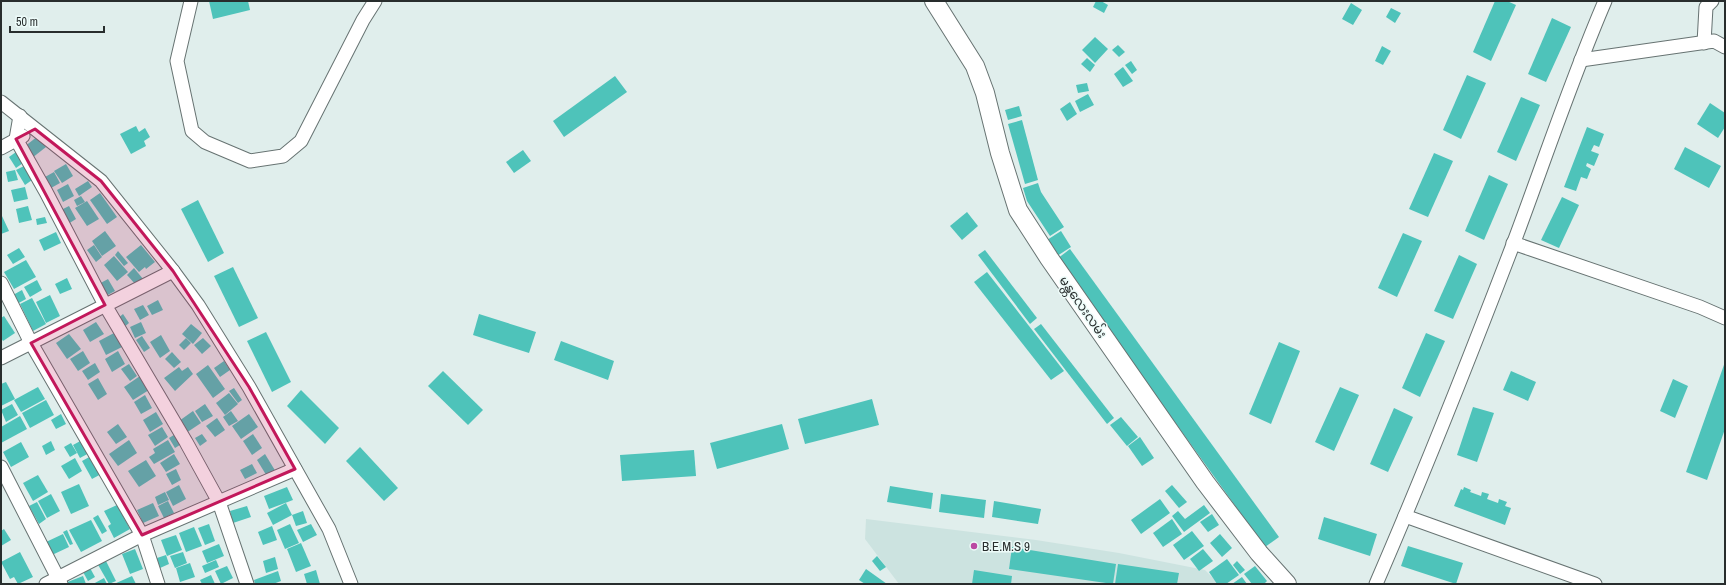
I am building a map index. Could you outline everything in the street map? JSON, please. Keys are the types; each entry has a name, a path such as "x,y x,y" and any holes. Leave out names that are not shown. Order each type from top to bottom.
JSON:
{"main road":[{"name":"မန္တလေးလမ်း","path":"932,2 975,66 985,93 1000,153 1018,210 1049,258 1205,482 1259,553 1287,584"}],"street":[{"path":"191,1 177,61 192,131 204,142 250,161 283,156 302,141 363,20 375,1"},
{"path":"1376,584 1405,516 1513,243 1581,60 1605,1"},
{"path":"1704,43 1706,7 1712,1"},
{"path":"1581,60 1714,41 1725,47"},
{"path":"1,102 101,181 173,271 198,305 249,387 329,529 351,584"},
{"path":"20,116 16,139 46,192 105,306 186,442 219,502 247,584"},
{"path":"1,148 35,129"},
{"path":"1513,243 1700,307 1725,318"},
{"path":"1,358 173,271"},
{"path":"1,283 31,343 142,535 158,584"},
{"path":"1,467 59,581"},
{"path":"46,584 59,581 142,535 295,469"},
{"path":"1405,516 1595,584"}],"highlighted area":[{"path":"35,129 101,181 173,271 249,387 295,469 142,535 31,343 105,305 16,139"}],"shaded area":[{"name":"B.E.M.S 9","path":"866,519 1036,540 1119,553 1205,570 1219,584 899,584 865,539"}],"building":[{"path":"209,1 248,1 250,10 213,19"},
{"path":"1096,1 1101,1 1108,5 1104,13 1093,7"},
{"path":"1495,1 1507,1 1516,5 1491,61 1473,52"},
{"path":"1351,3 1362,10 1353,25 1342,19"},
{"path":"1391,8 1401,13 1395,23 1386,17"},
{"path":"1552,18 1571,27 1546,82 1528,74"},
{"path":"1095,37 1108,49 1095,63 1082,50"},
{"path":"1118,45 1125,52 1119,57 1112,50"},
{"path":"1382,46 1391,51 1383,65 1375,61"},
{"path":"1087,58 1095,65 1090,72 1081,64"},
{"path":"1131,61 1137,70 1132,74 1125,65"},
{"path":"1123,67 1133,81 1123,87 1114,74"},
{"path":"1467,75 1486,83 1461,139 1443,130"},
{"path":"615,76 627,92 564,137 553,121"},
{"path":"1087,83 1089,91 1078,93 1076,85"},
{"path":"1088,94 1094,105 1080,112 1075,101"},
{"path":"1521,97 1540,105 1516,161 1497,152"},
{"path":"1070,102 1077,114 1067,121 1060,109"},
{"path":"1710,103 1725,113 1725,127 1718,138 1697,124"},
{"path":"1019,106 1022,116 1008,120 1005,110"},
{"path":"1022,120 1038,180 1025,184 1008,124"},
{"path":"136,126 139,132 145,128 150,137 144,141 146,146 131,154 120,134"},
{"path":"1587,127 1604,134 1599,147 1594,145 1591,151 1599,154 1594,166 1587,163 1586,166 1591,169 1587,179 1581,177 1576,191 1564,187"},
{"path":"38,136 46,147 32,158 24,147"},
{"path":"1685,147 1721,166 1709,188 1674,169"},
{"path":"523,150 531,161 514,173 506,162"},
{"path":"16,152 23,163 16,168 9,157"},
{"path":"1434,153 1453,161 1428,217 1409,209"},
{"path":"66,164 73,176 62,183 54,171"},
{"path":"24,166 32,180 25,185 16,170"},
{"path":"15,170 18,180 8,182 6,172"},
{"path":"54,172 60,183 51,188 45,177"},
{"path":"1489,175 1508,184 1484,240 1465,231"},
{"path":"88,181 92,187 79,196 75,189"},
{"path":"1038,183 1041,192 1064,227 1050,236 1027,201 1023,188"},
{"path":"68,184 74,196 63,202 57,190"},
{"path":"25,187 28,199 14,202 11,190"},
{"path":"100,193 117,217 107,224 90,200"},
{"path":"81,196 85,202 77,206 74,200"},
{"path":"1562,197 1579,205 1559,248 1541,240"},
{"path":"198,200 224,253 208,262 181,209"},
{"path":"87,201 99,219 87,226 75,208"},
{"path":"28,206 32,220 19,223 16,209"},
{"path":"69,206 76,219 68,224 61,210"},
{"path":"967,212 978,226 962,240 950,226"},
{"path":"2,216 9,231 1,234 1,217"},
{"path":"45,217 47,223 37,225 36,219"},
{"path":"105,231 116,246 102,256 92,241"},
{"path":"1061,231 1071,247 1057,256 1047,240"},
{"path":"56,232 61,243 44,251 39,240"},
{"path":"1403,233 1422,241 1397,297 1378,288"},
{"path":"94,245 102,257 96,262 87,250"},
{"path":"141,245 155,262 139,272 126,257"},
{"path":"19,248 25,257 13,264 7,255"},
{"path":"1070,249 1279,537 1265,547 1057,259"},
{"path":"985,250 1037,318 1030,324 978,255"},
{"path":"118,251 128,263 124,266 115,255"},
{"path":"1459,255 1477,264 1453,319 1434,311"},
{"path":"114,256 128,272 117,281 104,265"},
{"path":"26,260 36,277 14,289 4,272"},
{"path":"233,267 258,318 239,327 214,276"},
{"path":"134,268 143,279 136,285 127,275"},
{"path":"987,272 1064,371 1051,380 974,282"},
{"path":"67,278 72,289 60,294 55,284"},
{"path":"108,279 115,291 104,297 97,285"},
{"path":"37,280 42,290 30,297 24,287"},
{"path":"22,290 26,299 17,304 13,295"},
{"path":"50,295 60,316 46,323 36,302"},
{"path":"32,298 46,324 33,331 20,304"},
{"path":"158,300 163,310 152,315 147,306"},
{"path":"143,305 149,315 140,320 134,309"},
{"path":"123,314 129,323 123,328 117,319"},
{"path":"479,314 536,332 529,353 473,335"},
{"path":"4,316 15,333 3,341 1,338 1,318"},
{"path":"96,322 104,334 90,342 83,330"},
{"path":"141,322 146,333 135,338 130,327"},
{"path":"191,324 202,333 193,344 182,334"},
{"path":"1041,324 1114,418 1107,424 1034,329"},
{"path":"266,332 291,382 272,392 247,341"},
{"path":"114,333 122,347 106,355 99,341"},
{"path":"1426,333 1445,341 1420,397 1402,388"},
{"path":"69,334 81,349 67,359 56,343"},
{"path":"161,335 170,351 160,358 150,342"},
{"path":"142,336 150,348 144,352 136,340"},
{"path":"186,338 191,343 184,350 179,345"},
{"path":"203,338 211,346 202,354 194,345"},
{"path":"561,341 614,361 608,380 554,360"},
{"path":"1279,342 1300,351 1271,424 1249,414"},
{"path":"83,351 90,363 78,371 70,359"},
{"path":"118,351 125,364 112,372 105,359"},
{"path":"172,352 181,362 174,368 165,359"},
{"path":"224,361 230,370 220,377 214,368"},
{"path":"1725,362 1725,429 1707,480 1686,472"},
{"path":"95,363 100,372 88,380 82,371"},
{"path":"129,364 137,376 130,381 121,369"},
{"path":"208,365 225,389 213,398 196,374"},
{"path":"179,367 182,371 188,367 193,374 175,391 164,378"},
{"path":"443,371 483,410 468,425 428,386"},
{"path":"1511,371 1536,382 1528,401 1503,390"},
{"path":"140,376 149,390 133,400 124,387"},
{"path":"98,378 107,394 98,400 88,384"},
{"path":"1673,379 1688,386 1675,418 1660,411"},
{"path":"6,382 15,399 1,406 1,384"},
{"path":"38,387 45,399 21,412 14,400"},
{"path":"1340,387 1359,395 1334,451 1315,442"},
{"path":"234,388 242,400 238,403 229,391"},
{"path":"301,390 339,428 325,444 287,406"},
{"path":"229,393 238,404 225,415 216,403"},
{"path":"145,395 152,408 141,414 134,402"},
{"path":"872,399 879,425 805,444 798,419"},
{"path":"46,400 54,415 30,428 22,413"},
{"path":"12,404 18,415 6,422 1,410"},
{"path":"205,404 213,416 202,422 195,411"},
{"path":"1473,407 1494,413 1477,462 1457,455"},
{"path":"1394,408 1413,417 1388,472 1370,464"},
{"path":"193,411 201,423 186,433 179,421"},
{"path":"231,411 238,421 229,426 223,417"},
{"path":"156,412 163,424 150,432 143,420"},
{"path":"61,414 66,424 56,429 51,420"},
{"path":"249,414 258,427 241,439 232,426"},
{"path":"20,416 27,429 1,443 1,427"},
{"path":"1121,417 1138,437 1127,446 1110,425"},
{"path":"217,418 225,430 215,437 206,426"},
{"path":"118,424 127,437 116,444 107,432"},
{"path":"782,424 789,449 717,469 710,443"},
{"path":"162,427 168,437 155,446 148,435"},
{"path":"177,433 183,443 175,448 169,438"},
{"path":"202,434 207,441 200,446 195,438"},
{"path":"253,434 262,448 252,455 243,441"},
{"path":"1140,437 1154,458 1142,466 1128,446"},
{"path":"84,439 91,452 80,458 73,445"},
{"path":"129,440 137,453 118,466 109,454"},
{"path":"168,440 175,452 154,464 149,457 155,453 153,449"},
{"path":"51,441 55,450 46,455 42,446"},
{"path":"21,442 29,457 11,467 3,452"},
{"path":"71,443 77,453 70,457 64,447"},
{"path":"360,447 398,488 384,501 346,461"},
{"path":"694,450 696,476 622,481 620,455"},
{"path":"174,454 180,464 166,472 160,463"},
{"path":"265,454 276,472 268,478 257,460"},
{"path":"93,455 103,473 92,479 82,461"},
{"path":"75,458 82,471 69,479 61,466"},
{"path":"146,460 156,476 139,487 128,471"},
{"path":"252,464 257,473 245,479 240,470"},
{"path":"176,469 181,480 172,485 166,474"},
{"path":"38,475 48,492 33,501 23,483"},
{"path":"79,484 89,506 71,514 61,492"},
{"path":"179,485 186,499 173,506 166,492"},
{"path":"1172,485 1187,502 1179,508 1165,491"},
{"path":"890,486 933,493 931,509 887,502"},
{"path":"287,487 293,500 269,509 264,496"},
{"path":"1464,487 1471,490 1470,492 1481,496 1482,492 1489,494 1487,499 1498,503 1499,499 1507,502 1505,506 1511,508 1505,525 1454,506 1461,489 1463,490"},
{"path":"165,492 169,500 158,505 155,497"},
{"path":"51,494 60,511 47,518 38,501"},
{"path":"941,494 986,500 984,518 939,512"},
{"path":"1160,499 1170,513 1141,534 1131,520"},
{"path":"168,501 174,513 164,518 158,506"},
{"path":"994,501 1041,509 1038,524 992,517"},
{"path":"37,502 46,519 39,524 29,506"},
{"path":"153,503 159,516 143,523 137,510"},
{"path":"286,503 292,515 273,525 267,513"},
{"path":"117,505 130,529 114,538 108,526 111,524 104,511"},
{"path":"1204,505 1210,513 1184,532 1172,516 1178,511 1185,519"},
{"path":"247,506 251,517 233,523 230,511"},
{"path":"303,511 307,523 296,526 292,515"},
{"path":"1212,514 1219,525 1208,532 1200,522"},
{"path":"98,515 107,531 102,534 93,518"},
{"path":"1324,517 1377,534 1370,556 1318,539"},
{"path":"1172,519 1182,534 1163,547 1153,533"},
{"path":"91,520 102,541 81,552 69,530"},
{"path":"209,524 215,541 205,545 198,528"},
{"path":"290,524 299,543 285,549 277,530"},
{"path":"311,524 317,535 303,542 297,530"},
{"path":"272,526 277,540 263,545 258,532"},
{"path":"194,527 202,546 186,552 179,533"},
{"path":"4,529 11,540 1,546 1,531"},
{"path":"67,530 73,544 70,545 63,532"},
{"path":"1192,531 1204,546 1184,560 1173,545"},
{"path":"63,534 69,547 52,555 46,542"},
{"path":"1220,534 1232,548 1222,557 1210,543"},
{"path":"176,535 182,550 167,556 161,540"},
{"path":"301,543 311,566 296,572 287,549"},
{"path":"219,544 224,556 207,563 202,551"},
{"path":"1408,546 1463,563 1456,584 1401,566"},
{"path":"1012,547 1116,564 1113,584 1009,569"},
{"path":"135,549 143,569 130,574 122,554"},
{"path":"1203,549 1213,561 1199,571 1190,559"},
{"path":"20,552 33,577 18,584 14,577 10,579 1,562"},
{"path":"183,552 187,563 175,568 170,556"},
{"path":"166,555 169,564 160,568 157,558"},
{"path":"877,556 886,567 880,571 872,561"},
{"path":"275,557 278,569 266,573 263,561"},
{"path":"105,559 116,581 109,584 97,563"},
{"path":"1227,559 1239,575 1226,584 1217,584 1209,572"},
{"path":"216,560 219,567 205,573 202,566"},
{"path":"1237,561 1245,570 1240,574 1233,565"},
{"path":"190,563 195,577 180,582 176,568"},
{"path":"1118,564 1179,573 1177,584 1115,584"},
{"path":"227,566 233,578 221,584 215,571"},
{"path":"1255,566 1267,581 1264,584 1252,584 1244,574"},
{"path":"90,568 95,577 88,581 83,572"},
{"path":"866,569 887,584 865,584 859,580"},
{"path":"316,570 320,584 307,584 304,574"},
{"path":"974,570 1012,576 1011,584 972,584"},
{"path":"278,571 281,581 273,584 255,584 254,580"},
{"path":"211,575 215,584 202,584 200,580"},
{"path":"83,576 86,584 65,583"},
{"path":"132,576 136,584 114,584"},
{"path":"1242,577 1247,584 1232,584"},
{"path":"104,578 107,584 93,584"}],"place":[{"name":"B.E.M.S 9","path":"974,546"}]}
